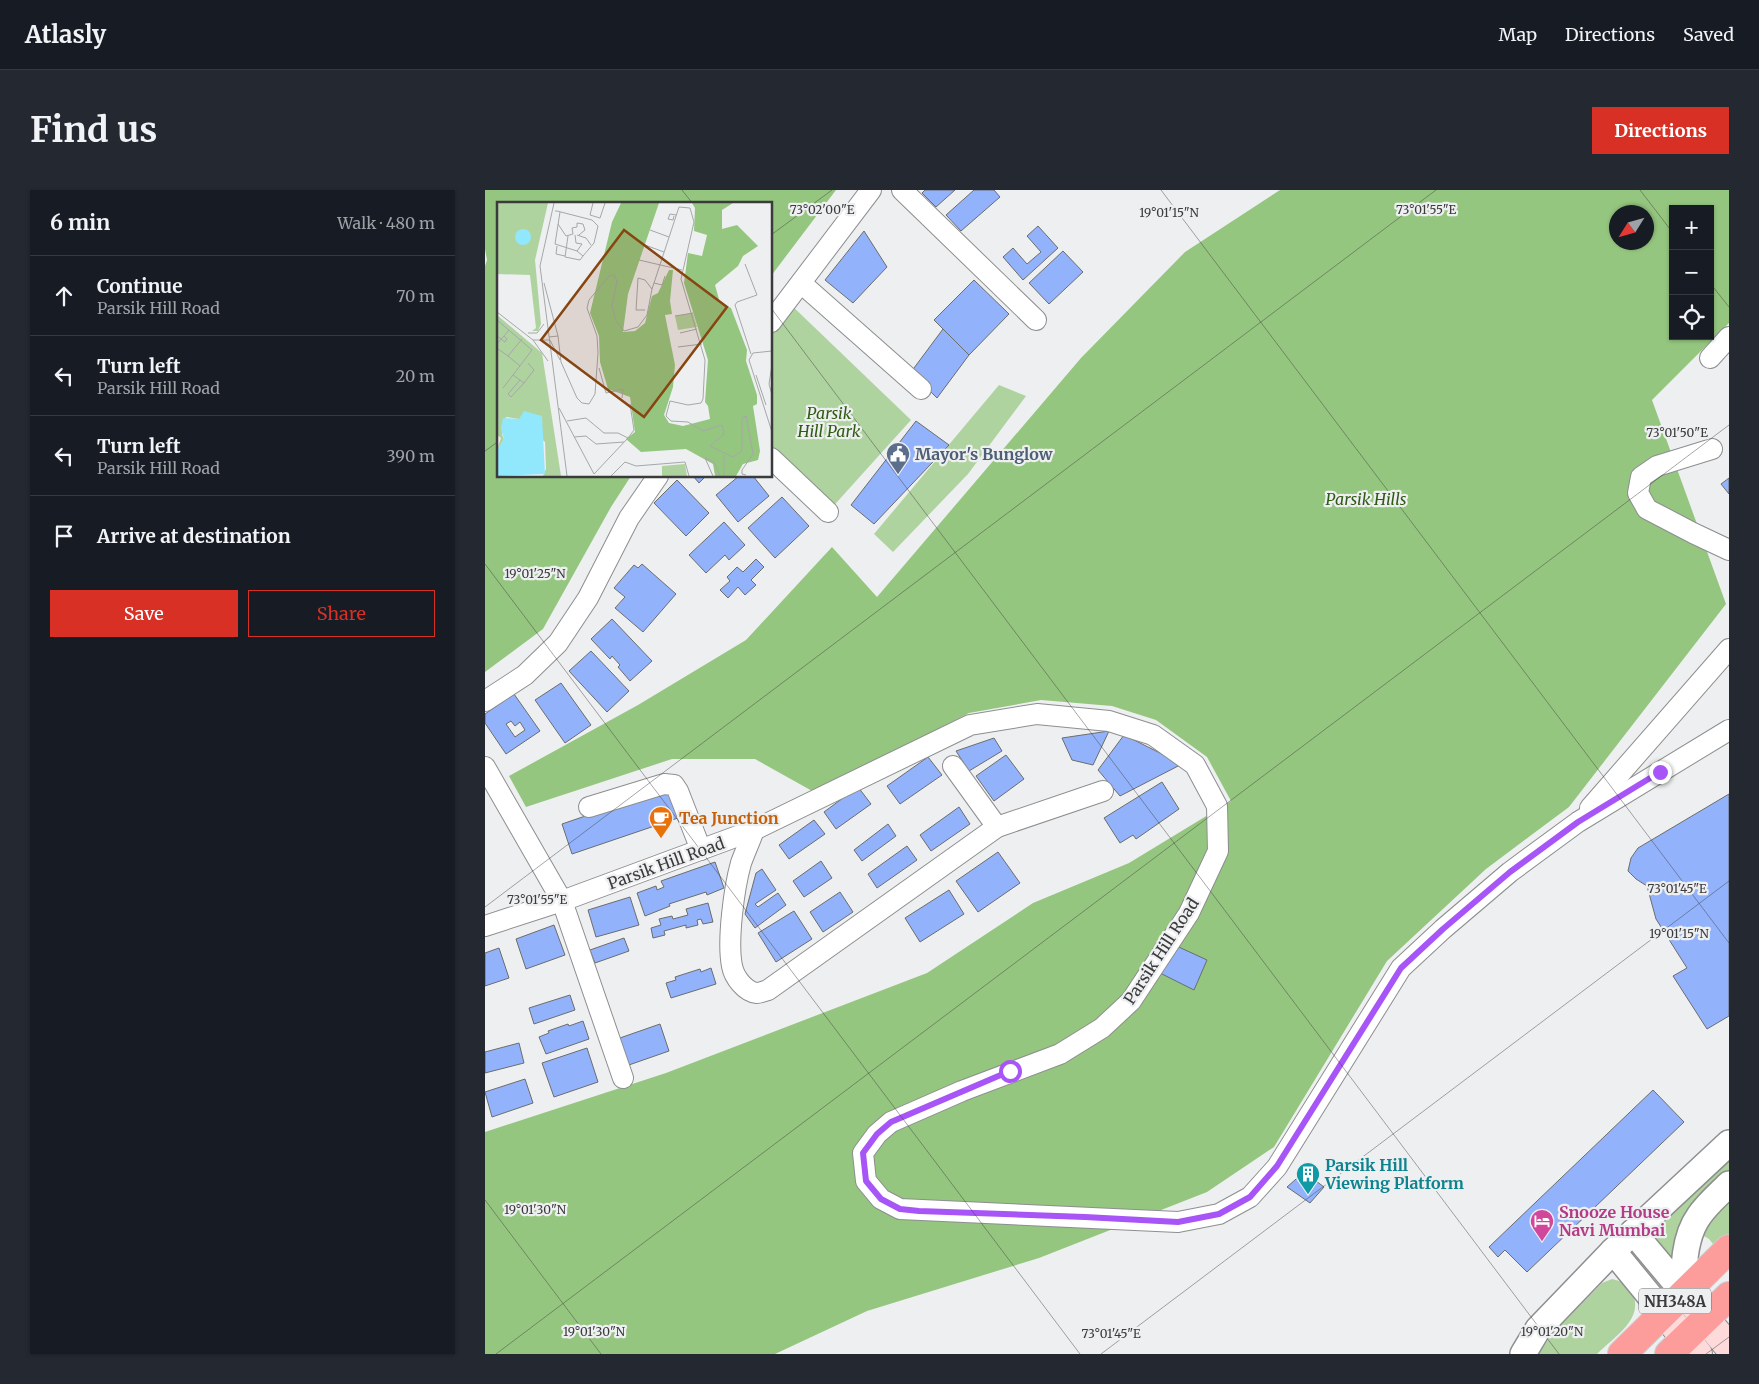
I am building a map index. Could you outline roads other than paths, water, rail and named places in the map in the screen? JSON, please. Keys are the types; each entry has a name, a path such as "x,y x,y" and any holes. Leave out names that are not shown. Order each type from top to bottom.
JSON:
{"highway":[{"name":"NH348A","path":"1622,1354 1729,1249"},
{"name":"NH348A","path":"1684,1349 1705,1319 1729,1296"}],"main road":[{"path":"1684,1293 1729,1347"},
{"path":"1663,1312 1684,1349"}],"street":[{"path":"773,319 871,190"},
{"path":"902,190 1036,320"},
{"path":"801,283 921,389"},
{"path":"1710,358 1729,337"},
{"path":"1712,449 1657,466 1641,477 1638,493 1647,509 1729,550"},
{"path":"773,460 828,512"},
{"path":"485,701 525,675 558,643 588,598 629,518 657,478"},
{"path":"1578,822 1729,650"},
{"name":"Parsik Hill Road","path":"485,926 754,830 970,725 1037,714 1109,721 1153,734 1195,764 1217,806 1218,851 1189,913 1131,1001 1102,1028 1060,1054 962,1090 891,1122 877,1134 863,1153 866,1181 881,1199 900,1209 1178,1222 1219,1214 1250,1197 1277,1166 1401,968 1443,929 1510,872 1578,822 1729,730"},
{"path":"953,766 997,827"},
{"path":"485,767 561,900 623,1078"},
{"path":"589,807 663,784 674,785 679,791 701,850"},
{"path":"754,830 741,863 735,887 731,930 732,967 737,980 747,989 757,993 768,990 997,827 1103,791"},
{"path":"1523,1354 1538,1329 1613,1251 1729,1144"},
{"path":"1684,1293 1688,1238 1698,1216 1729,1184"},
{"path":"1633,1232 1684,1293"},
{"path":"1613,1251 1663,1312"}],"place":[{"name":"Mayor's Bunglow","path":"898,475"},
{"name":"Tea Junction","path":"661,839"},
{"name":"Parsik Hill Viewing Platform","path":"1308,1195"},
{"name":"Snooze House Navi Mumbai","path":"1542,1242"}],"park label":[{"name":"Parsik Hill Park","path":"829,422"},
{"name":"Parsik Hills","path":"1366,499"}]}
